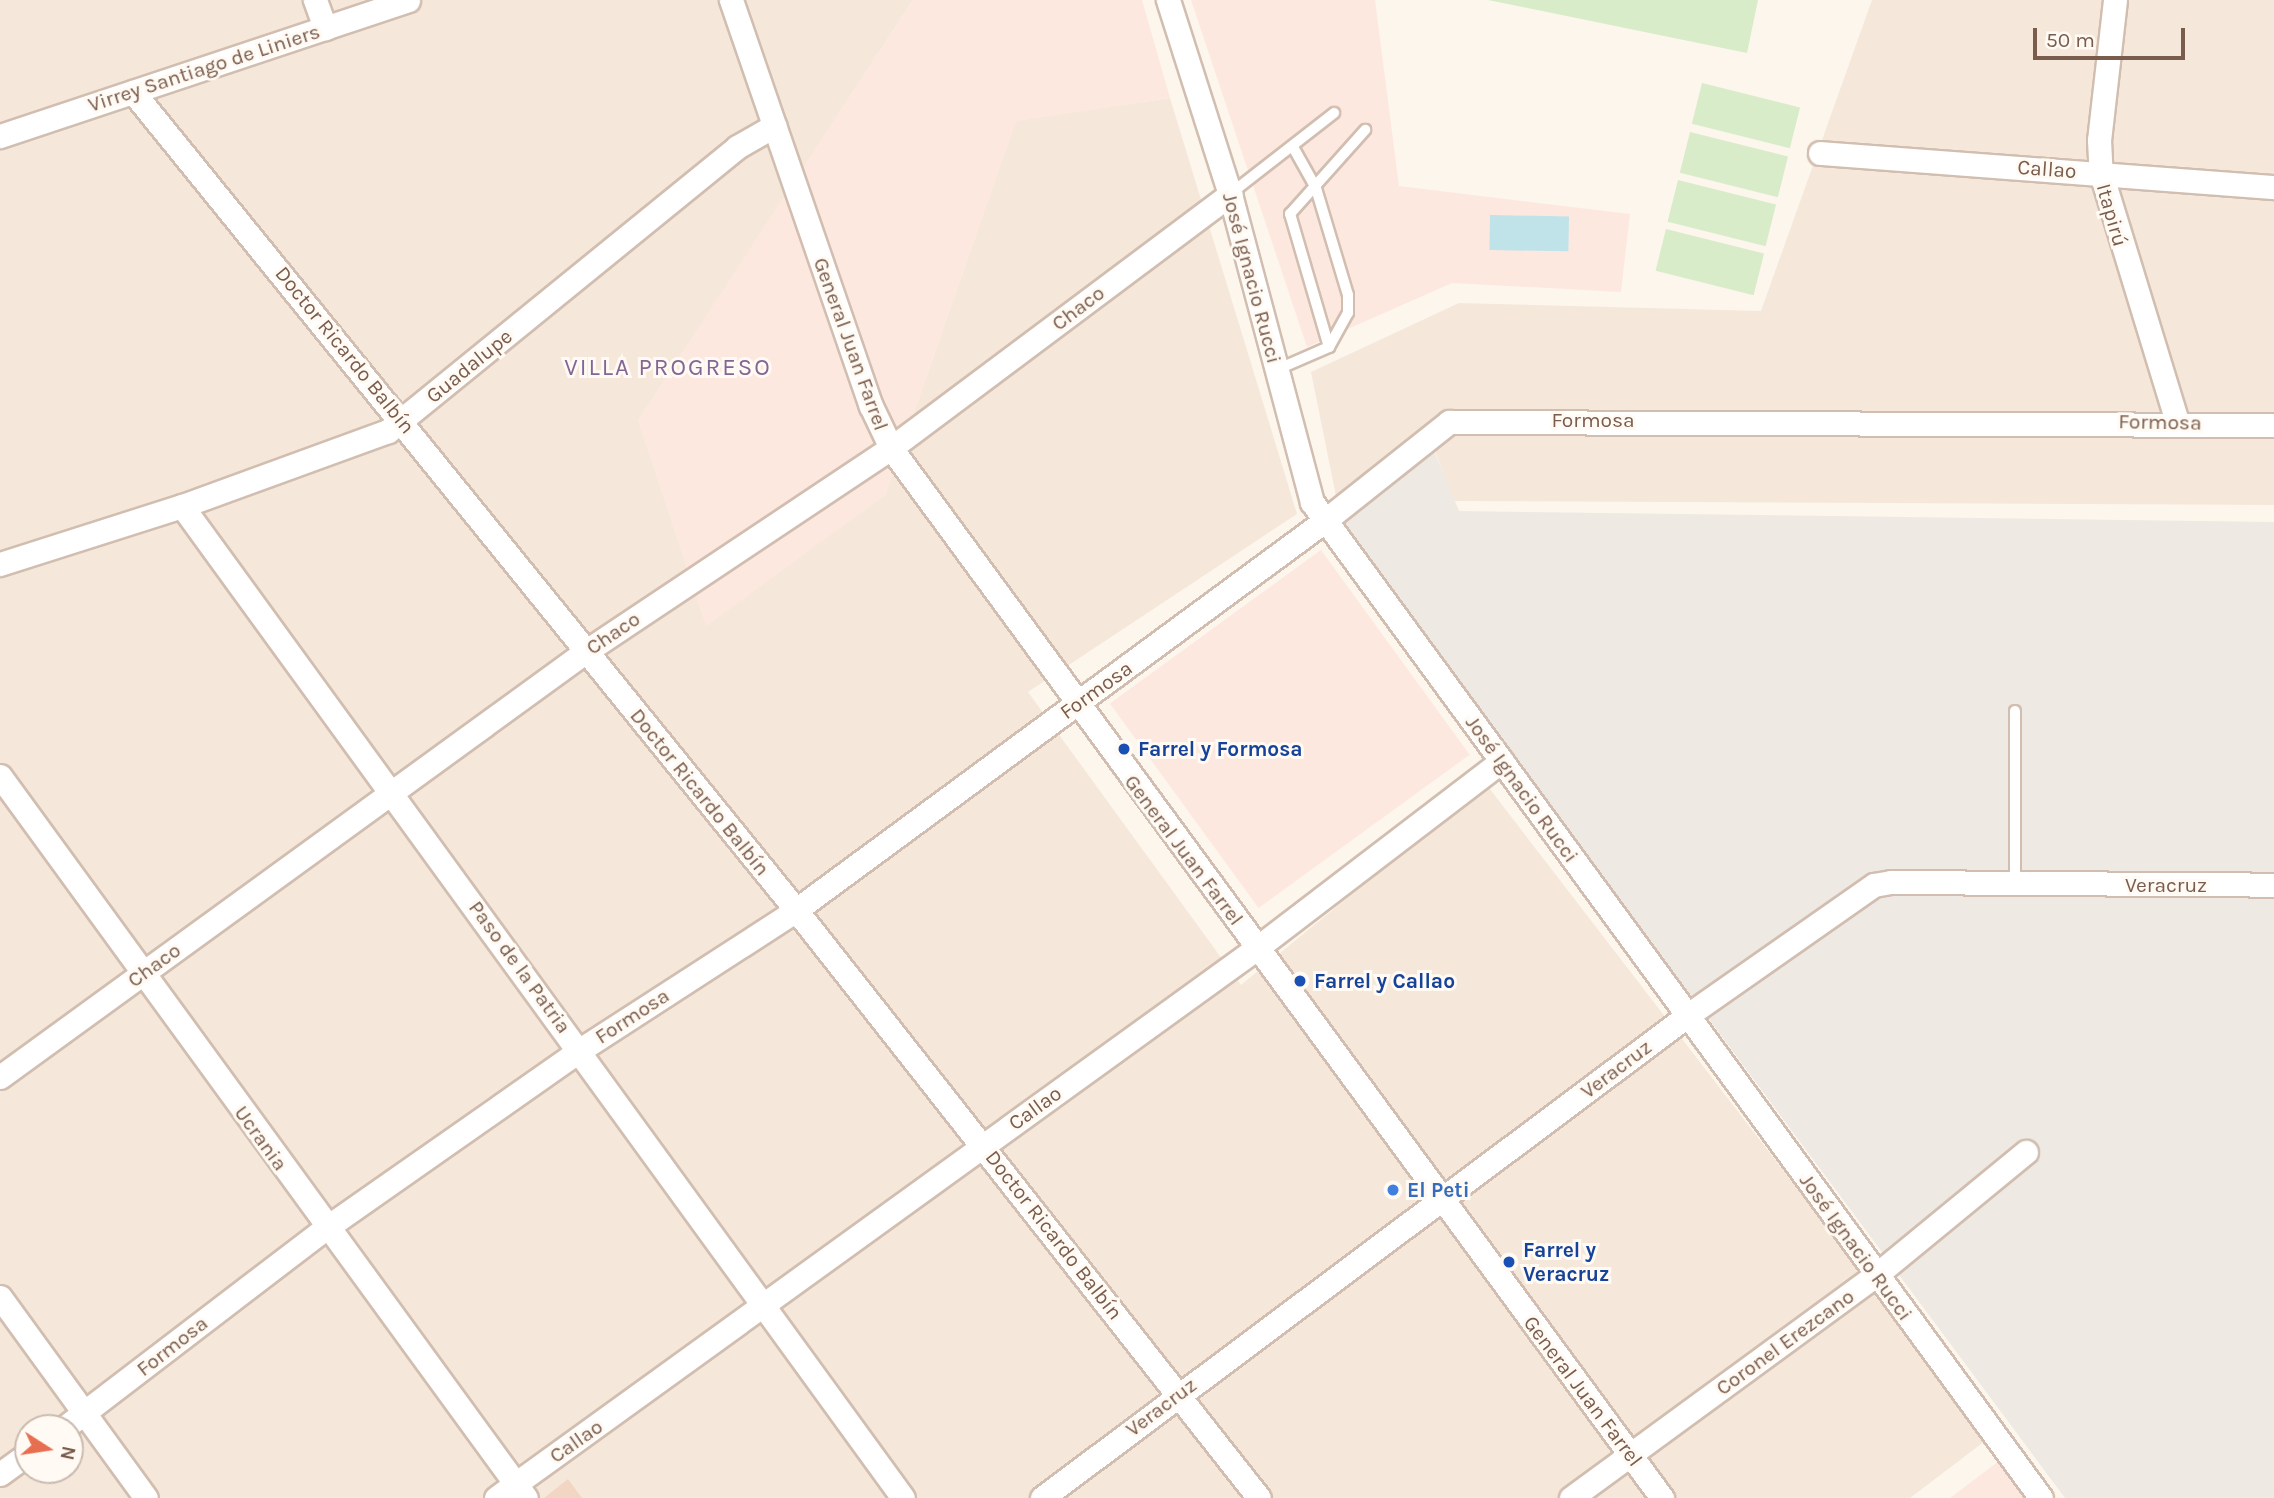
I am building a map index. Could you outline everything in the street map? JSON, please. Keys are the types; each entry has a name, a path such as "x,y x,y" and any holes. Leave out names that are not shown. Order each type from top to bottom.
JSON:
{"street":[{"path":"315,0 325,28"},
{"name":"Virrey Santiago de Liniers","path":"0,136 408,0"},
{"name":"General Juan Farrel","path":"731,0 871,406 891,448 1662,1498"},
{"name":"José Ignacio Rucci","path":"1168,0 1230,194 1312,502 1323,522 1502,761 2041,1498"},
{"name":"Itapirú","path":"2115,0 2099,140 2101,173 2177,422"},
{"name":"Doctor Ricardo Balbín","path":"133,92 403,420 585,652 796,910 1259,1498"},
{"name":"Guadalupe","path":"0,564 182,506 375,437 403,420 737,147 774,125"},
{"name":"Callao","path":"1820,153 2274,187"},
{"name":"Chaco","path":"0,1077 585,652 891,448 1230,194"},
{"name":"Formosa","path":"85,1413 326,1228 580,1050 796,910 1323,522 1439,428 1456,420 2177,422 2274,425"},
{"name":"Paso de la Patria","path":"182,506 580,1050 903,1498"},
{"name":"Callao","path":"495,1498 520,1491 983,1146 1257,947 1502,761"},
{"name":"Ucrania","path":"0,776 141,975 520,1491"},
{"name":"Veracruz","path":"1042,1498 1688,1015 1874,886 2274,886"},
{"name":"Coronel Erezcano","path":"1571,1498 1876,1275 2026,1152"},
{"path":"0,1297 146,1498"}],"lane":[{"path":"1230,194 1334,113"},
{"path":"1329,347 1290,214 1365,130"},
{"path":"1276,370 1329,347 1345,324 1348,295 1316,188 1293,147"},
{"path":"2015,710 2015,884"}],"shaded area":[{"path":"0,0 913,0 639,420 885,495 1016,120 1170,98 1297,514 1028,692 1241,985 1486,784 1989,1438 1910,1498 0,1498"},
{"path":"913,0 1142,0 1170,98 1016,121 885,495 706,626 638,420"},
{"path":"1191,0 1375,0 1399,186 1630,214 1621,292 1452,283 1307,347"},
{"path":"1872,0 2274,0 2274,505 1454,501 1432,443 1342,526 1311,372 1459,303 1761,311"},
{"path":"1431,443 1459,511 2274,522 2274,1498 2065,1498 1342,526"},
{"path":"1321,550 1470,755 1259,908 1110,703"},
{"path":"1999,1461 2027,1498 1950,1498"}],"green space":[{"path":"1488,0 1758,0 1747,53"},
{"path":"1702,83 1800,107 1790,148 1692,124"},
{"path":"1690,132 1788,156 1778,197 1680,173"},
{"path":"1678,180 1776,204 1766,246 1668,222"},
{"path":"1666,229 1764,253 1754,295 1656,271"}],"water":[{"path":"1490,215 1569,216 1568,251 1489,250"}],"building":[{"path":"568,1479 582,1498 544,1498"}],"place":[{"name":"Farrel y Formosa","path":"1124,749"},
{"name":"Farrel y Callao","path":"1300,981"},
{"name":"El Peti","path":"1393,1190"},
{"name":"Farrel y Veracruz","path":"1509,1262"}],"district":[{"name":"VILLA PROGRESO","path":"668,368"}]}
